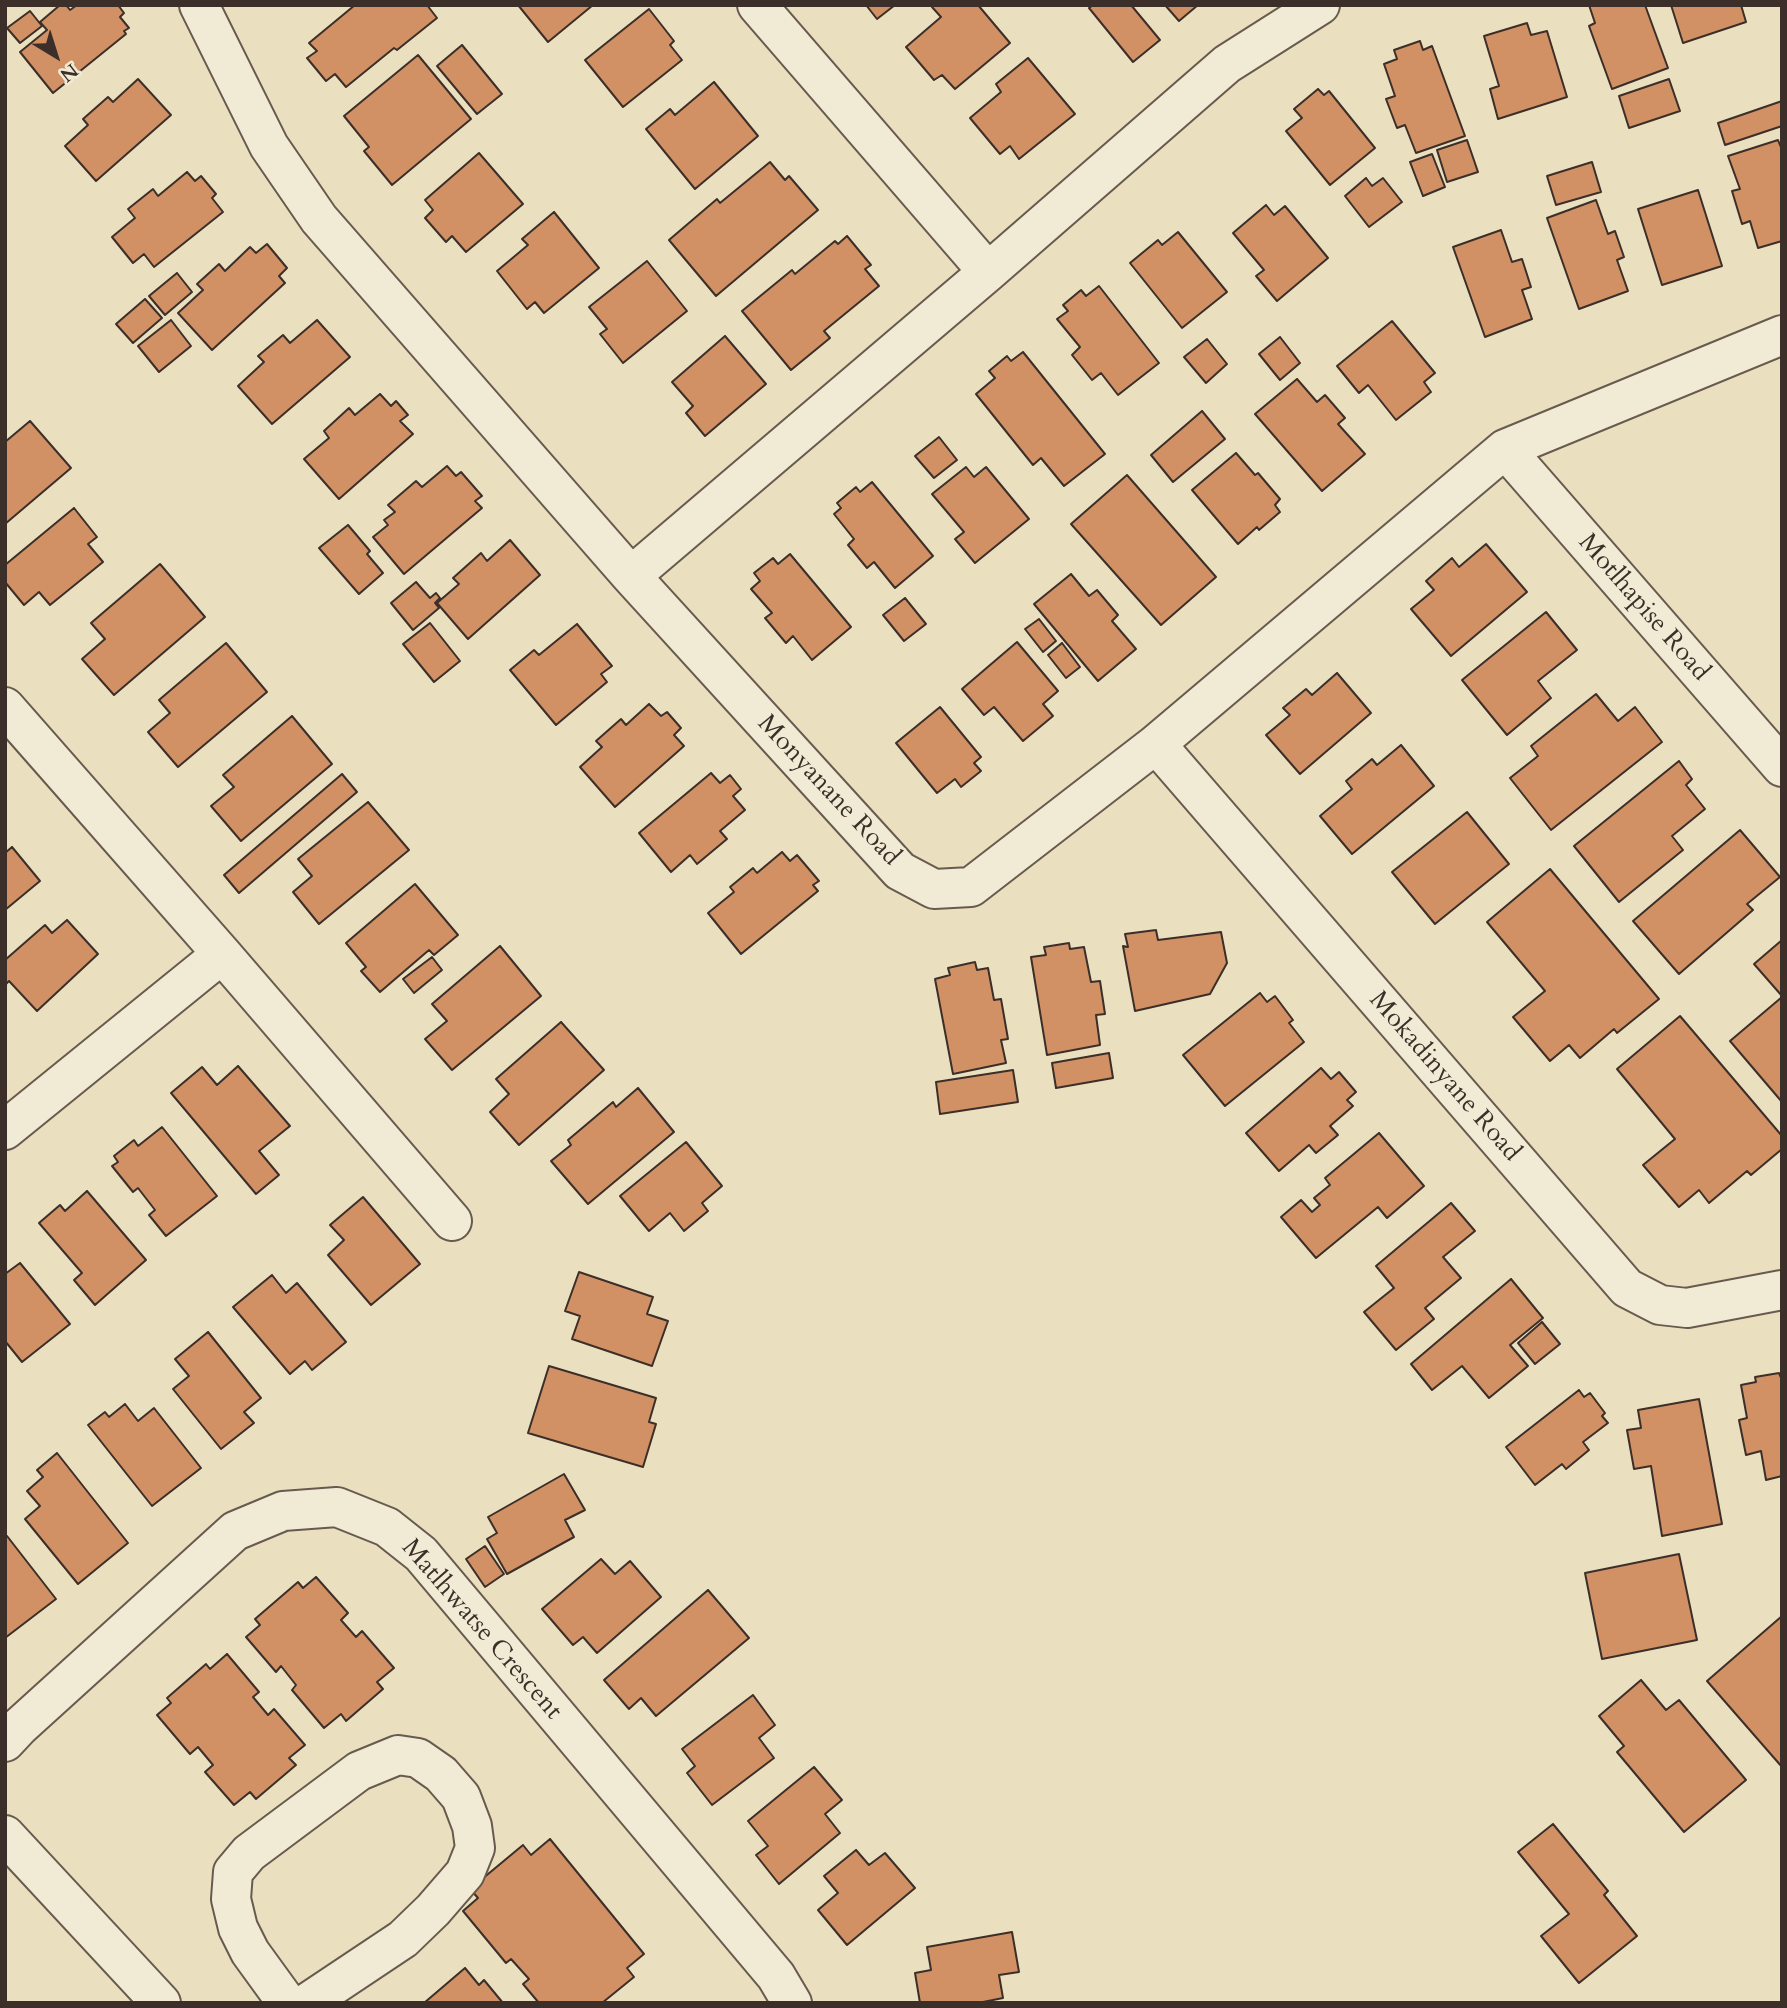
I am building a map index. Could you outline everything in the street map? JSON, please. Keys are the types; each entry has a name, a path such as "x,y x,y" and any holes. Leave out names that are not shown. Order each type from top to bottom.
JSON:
{"street":[{"name":"Monyanane Road","path":"199,5 269,146 319,219 631,576 900,871 934,889 971,887 1156,744 1505,449 1782,335"},
{"path":"757,5 988,272"},
{"path":"631,576 1227,64 1320,5"},
{"name":"Motlhapise Road","path":"1505,449 1782,767"},
{"path":"5,707 452,1221"},
{"name":"Mokadinyane Road","path":"1156,744 1627,1289 1660,1305 1687,1308 1782,1290"},
{"path":"5,1130 222,954"},
{"name":"Matlhwatse Crescent","path":"5,1742 235,1531 283,1511 337,1507 387,1527 421,1555 776,1976 792,2003"},
{"path":"287,2003 250,1952 238,1928 231,1899 233,1872 249,1853 359,1771 397,1755 418,1758 441,1774 461,1797 472,1826 475,1848 465,1873 403,1939 307,2003"},
{"path":"5,1835 161,2003"}],"building":[{"path":"60,5 66,5 70,10 77,5 118,5 124,13 120,17 129,28 124,31 126,34 53,93 20,52 47,30 40,22"},
{"path":"355,5 427,5 437,18 346,87 335,74 326,81 307,58 317,51 309,43"},
{"path":"518,5 593,5 548,42"},
{"path":"866,5 895,5 877,19"},
{"path":"978,5 1010,43 955,89 942,75 934,80 906,47 941,17 932,7"},
{"path":"1093,5 1131,5 1160,40 1133,62 1089,8"},
{"path":"1165,5 1198,5 1179,21"},
{"path":"1589,5 1645,5 1668,68 1612,89 1589,26 1595,23"},
{"path":"1671,5 1741,5 1746,22 1683,43"},
{"path":"649,9 674,41 670,45 682,60 623,107 585,60"},
{"path":"30,11 42,26 20,43 7,28"},
{"path":"1527,23 1531,35 1547,31 1567,97 1498,119 1490,89 1499,86 1484,36"},
{"path":"1420,41 1423,50 1432,46 1465,136 1416,153 1405,125 1397,128 1386,99 1395,96 1384,64 1397,59 1394,50"},
{"path":"462,45 502,94 477,114 437,66"},
{"path":"418,55 471,119 392,185 364,151 369,147 344,116"},
{"path":"1028,58 1075,114 1019,159 1010,146 1000,154 970,118 1001,92 996,84"},
{"path":"138,79 171,115 96,181 65,146 88,125 83,119 108,97 113,102"},
{"path":"1669,79 1680,111 1629,128 1619,96"},
{"path":"714,82 758,136 695,189 646,129 670,109 675,115"},
{"path":"1318,89 1324,95 1329,91 1375,148 1330,185 1286,131 1302,118 1294,109"},
{"path":"1782,101 1782,126 1725,145 1718,123"},
{"path":"1467,140 1478,172 1447,182 1437,150"},
{"path":"1778,140 1782,150 1782,241 1758,248 1750,221 1742,224 1732,191 1740,189 1728,156"},
{"path":"479,153 523,204 466,252 452,236 446,242 425,218 433,210 425,200"},
{"path":"1432,154 1445,187 1423,196 1410,162"},
{"path":"770,162 785,180 789,176 818,210 716,296 669,240 717,199 720,203"},
{"path":"1592,162 1601,192 1556,205 1547,176"},
{"path":"187,172 195,181 201,176 216,194 212,198 223,212 154,267 144,254 133,263 112,237 135,218 128,209 153,189 158,196"},
{"path":"1366,178 1372,186 1383,178 1402,202 1369,227 1345,196"},
{"path":"1698,190 1722,266 1662,285 1638,209"},
{"path":"1596,200 1608,234 1615,231 1624,257 1617,260 1628,291 1579,309 1547,218"},
{"path":"1266,205 1274,215 1285,206 1328,258 1277,301 1256,276 1264,270 1233,233"},
{"path":"554,212 599,268 544,313 535,302 527,309 497,271 528,245 522,239"},
{"path":"1501,230 1512,262 1522,259 1531,287 1522,290 1532,319 1485,337 1453,247"},
{"path":"1178,232 1227,292 1182,328 1130,263 1158,240 1162,245"},
{"path":"847,236 871,265 865,269 879,286 824,331 830,338 791,370 742,311 792,270 795,274 835,241 838,244"},
{"path":"267,244 287,268 279,276 285,283 212,350 178,313 203,290 197,284 219,264 225,271 250,247 256,253"},
{"path":"647,261 687,311 623,363 600,334 607,329 589,307"},
{"path":"177,273 192,292 165,315 149,296"},
{"path":"1099,286 1159,363 1118,395 1101,373 1092,380 1072,355 1080,347 1057,319 1068,311 1063,305 1081,290 1086,296"},
{"path":"145,299 162,318 133,343 116,324"},
{"path":"171,320 191,346 159,372 138,346"},
{"path":"317,320 350,357 272,424 238,386 264,362 258,356 283,335 290,343"},
{"path":"1392,321 1435,373 1424,382 1431,392 1396,420 1368,385 1359,393 1337,366"},
{"path":"725,336 766,384 705,436 686,413 693,406 672,382"},
{"path":"1280,337 1300,363 1280,380 1259,354"},
{"path":"1207,339 1227,364 1206,383 1184,357"},
{"path":"1023,352 1105,454 1064,486 1041,458 1033,465 976,394 995,378 989,371 1007,356 1011,361"},
{"path":"1297,379 1317,402 1325,395 1345,418 1338,424 1365,454 1322,491 1255,414"},
{"path":"380,394 391,406 396,401 408,415 400,421 413,434 339,499 304,459 329,438 324,431 349,408 355,415"},
{"path":"1202,411 1225,439 1173,482 1151,455"},
{"path":"30,421 71,468 5,524 5,442"},
{"path":"939,437 957,460 934,478 915,456"},
{"path":"1236,453 1280,499 1275,505 1280,512 1238,544 1192,490"},
{"path":"447,466 456,476 461,472 482,496 475,501 482,508 404,574 373,537 388,525 384,520 395,512 388,505 416,481 422,487"},
{"path":"966,467 974,477 986,467 1029,519 975,563 955,539 964,532 932,494"},
{"path":"1127,475 1216,577 1161,625 1071,524"},
{"path":"872,482 933,556 895,588 874,562 867,568 848,545 854,539 834,514 841,508 837,503 856,487 860,492"},
{"path":"74,508 97,537 88,544 103,562 50,605 39,592 24,605 5,582 5,565"},
{"path":"348,525 370,551 367,554 383,573 359,594 319,548"},
{"path":"510,540 540,575 468,639 437,603 459,584 453,578 481,553 487,561"},
{"path":"1486,544 1527,592 1451,656 1411,609 1434,590 1426,581 1452,558 1459,567"},
{"path":"790,554 851,627 812,660 793,636 786,643 765,618 772,613 751,589 760,581 754,573 773,558 778,564"},
{"path":"160,564 205,617 114,695 82,659 105,639 91,623"},
{"path":"1071,574 1089,596 1097,590 1118,615 1112,621 1136,649 1098,681 1034,604"},
{"path":"416,582 430,598 436,593 440,598 435,603 439,608 413,630 391,603"},
{"path":"905,598 926,624 904,641 883,615"},
{"path":"1546,612 1577,650 1538,681 1551,698 1507,735 1462,680"},
{"path":"1039,619 1056,641 1043,652 1025,629"},
{"path":"430,623 460,661 434,682 403,644"},
{"path":"577,624 612,666 601,674 607,682 556,725 510,670 534,650 539,655"},
{"path":"1017,642 1058,691 1043,704 1053,716 1023,741 994,707 984,715 962,689"},
{"path":"226,643 267,692 178,767 148,732 170,713 159,700"},
{"path":"1062,643 1080,667 1066,678 1048,655"},
{"path":"1337,673 1371,713 1300,774 1266,735 1290,715 1283,708 1306,689 1312,695"},
{"path":"1596,694 1618,721 1635,707 1662,742 1551,830 1510,778 1538,756 1531,746"},
{"path":"649,704 661,716 667,712 681,728 674,735 684,746 615,807 580,767 602,747 596,741 621,719 626,725"},
{"path":"940,707 981,757 974,763 981,771 961,787 955,779 937,793 896,743"},
{"path":"292,716 332,764 241,841 211,806 234,787 223,775"},
{"path":"1401,745 1434,786 1352,854 1320,816 1352,789 1346,781 1372,759 1377,765"},
{"path":"1679,761 1692,779 1686,785 1705,809 1672,836 1683,850 1619,902 1574,846"},
{"path":"711,773 720,783 730,775 741,789 733,796 745,810 720,831 727,839 697,864 690,855 671,872 639,833"},
{"path":"342,774 357,792 239,893 224,875"},
{"path":"368,802 409,850 319,924 293,892 312,876 298,859"},
{"path":"1467,812 1509,864 1435,924 1392,872"},
{"path":"1740,830 1780,877 1747,904 1753,910 1679,974 1633,921"},
{"path":"12,847 40,881 5,910 5,853"},
{"path":"782,852 790,861 797,855 819,881 813,885 818,891 741,954 708,913 734,892 730,887 753,868 757,873"},
{"path":"1550,869 1659,999 1617,1033 1614,1029 1580,1058 1569,1045 1550,1061 1513,1017 1545,991 1487,922"},
{"path":"415,884 458,935 434,955 429,950 380,992 361,971 366,967 346,943"},
{"path":"67,920 98,954 37,1011 9,981 5,985 5,960 45,925 52,933"},
{"path":"1156,930 1158,940 1221,932 1227,963 1210,994 1135,1011 1123,946 1128,947 1125,934"},
{"path":"1782,940 1782,996 1754,964"},
{"path":"1069,943 1070,949 1084,947 1091,982 1100,981 1105,1014 1096,1015 1100,1045 1047,1055 1031,957 1046,955 1044,947"},
{"path":"500,946 541,996 452,1070 425,1039 447,1021 432,1004"},
{"path":"432,957 442,970 414,993 403,979"},
{"path":"975,962 977,970 988,968 994,1000 1001,999 1008,1039 1001,1040 1006,1063 953,1074 935,979 950,975 948,968"},
{"path":"1260,993 1267,1002 1275,996 1293,1020 1289,1023 1304,1042 1225,1106 1183,1055"},
{"path":"1782,997 1782,1102 1730,1041"},
{"path":"1680,1016 1782,1136 1782,1149 1751,1175 1747,1171 1709,1203 1699,1190 1679,1207 1643,1165 1675,1139 1617,1069"},
{"path":"561,1022 604,1070 519,1145 490,1112 509,1094 496,1079"},
{"path":"1109,1053 1113,1078 1056,1088 1052,1063"},
{"path":"238,1066 290,1126 259,1151 279,1175 256,1194 171,1093 202,1067 217,1085"},
{"path":"1321,1068 1331,1079 1339,1072 1356,1092 1347,1100 1353,1106 1330,1126 1338,1135 1316,1153 1309,1145 1279,1171 1246,1133"},
{"path":"1013,1070 1018,1102 940,1114 936,1082"},
{"path":"638,1088 674,1132 588,1204 551,1161 571,1145 568,1140 613,1102 616,1107"},
{"path":"162,1127 217,1196 166,1236 149,1215 155,1210 138,1188 133,1192 112,1166 118,1162 114,1156 134,1140 138,1146"},
{"path":"1379,1133 1424,1186 1387,1218 1378,1207 1316,1258 1281,1217 1301,1200 1312,1212 1320,1205 1314,1198 1330,1185 1325,1178"},
{"path":"686,1142 722,1186 702,1203 708,1211 684,1231 670,1213 649,1231 620,1196"},
{"path":"87,1191 146,1260 95,1305 74,1280 82,1273 39,1223 60,1205 65,1211"},
{"path":"363,1197 420,1264 371,1305 328,1255 344,1240 330,1225"},
{"path":"1451,1203 1475,1231 1443,1257 1461,1278 1425,1308 1434,1319 1396,1350 1364,1312 1394,1288 1376,1266"},
{"path":"20,1263 70,1324 22,1362 5,1341 5,1274"},
{"path":"579,1272 653,1297 647,1314 668,1321 652,1366 572,1339 580,1316 565,1311"},
{"path":"272,1275 286,1293 297,1283 346,1342 312,1370 305,1361 290,1374 233,1307"},
{"path":"1511,1279 1543,1318 1510,1345 1528,1366 1489,1398 1462,1366 1432,1390 1411,1364"},
{"path":"1542,1322 1560,1344 1535,1364 1518,1343"},
{"path":"208,1332 261,1398 244,1412 254,1423 221,1449 173,1389 189,1376 175,1359"},
{"path":"549,1366 656,1398 649,1422 656,1424 643,1467 528,1433"},
{"path":"1779,1373 1782,1380 1782,1476 1766,1480 1761,1451 1746,1455 1739,1420 1747,1418 1741,1385 1756,1382 1755,1377"},
{"path":"1579,1390 1584,1397 1590,1393 1605,1413 1602,1416 1608,1423 1583,1442 1589,1450 1566,1469 1562,1464 1535,1485 1506,1447"},
{"path":"1699,1399 1722,1524 1662,1536 1651,1466 1634,1469 1627,1430 1641,1428 1638,1410"},
{"path":"125,1404 138,1421 154,1408 201,1468 152,1506 88,1425 105,1412 109,1417"},
{"path":"57,1453 128,1543 78,1584 25,1519 40,1506 27,1491 43,1477 37,1470"},
{"path":"564,1474 585,1510 565,1520 574,1537 507,1574 487,1539 497,1533 488,1517"},
{"path":"7,1536 56,1599 5,1638 5,1537"},
{"path":"485,1546 504,1574 485,1587 466,1559"},
{"path":"1679,1554 1697,1640 1602,1659 1585,1573"},
{"path":"601,1559 615,1574 630,1561 661,1597 597,1653 583,1637 573,1645 542,1609"},
{"path":"316,1577 348,1613 341,1620 356,1637 362,1631 394,1668 377,1682 383,1689 346,1721 341,1714 324,1728 292,1690 296,1685 281,1666 276,1672 246,1637 260,1625 255,1619 298,1582 303,1588"},
{"path":"708,1590 749,1638 656,1716 641,1698 629,1709 604,1680"},
{"path":"1782,1616 1782,1767 1707,1681"},
{"path":"227,1654 259,1692 253,1697 268,1715 274,1709 305,1745 289,1758 296,1765 256,1799 250,1792 234,1805 205,1772 213,1765 198,1747 190,1754 157,1715 171,1703 167,1698 206,1664 210,1669"},
{"path":"1641,1680 1666,1710 1679,1700 1746,1780 1684,1832 1617,1752 1624,1746 1599,1716"},
{"path":"753,1695 775,1725 759,1738 774,1758 712,1805 687,1773 695,1766 682,1749"},
{"path":"814,1767 842,1800 825,1814 840,1833 779,1884 756,1855 768,1846 748,1821"},
{"path":"1553,1824 1608,1891 1604,1895 1637,1936 1579,1983 1541,1936 1569,1914 1518,1852"},
{"path":"550,1839 644,1954 627,1968 634,1977 602,2003 539,2003 523,1984 529,1979 511,1959 506,1963 463,1911 478,1898 470,1889 523,1845 531,1855"},
{"path":"856,1850 869,1865 885,1853 915,1888 847,1945 818,1910 838,1893 824,1876"},
{"path":"1012,1932 1019,1972 999,1975 1003,1998 978,2003 920,2003 915,1973 931,1970 927,1947"},
{"path":"465,1968 479,1985 484,1980 503,2003 424,2003"}]}
